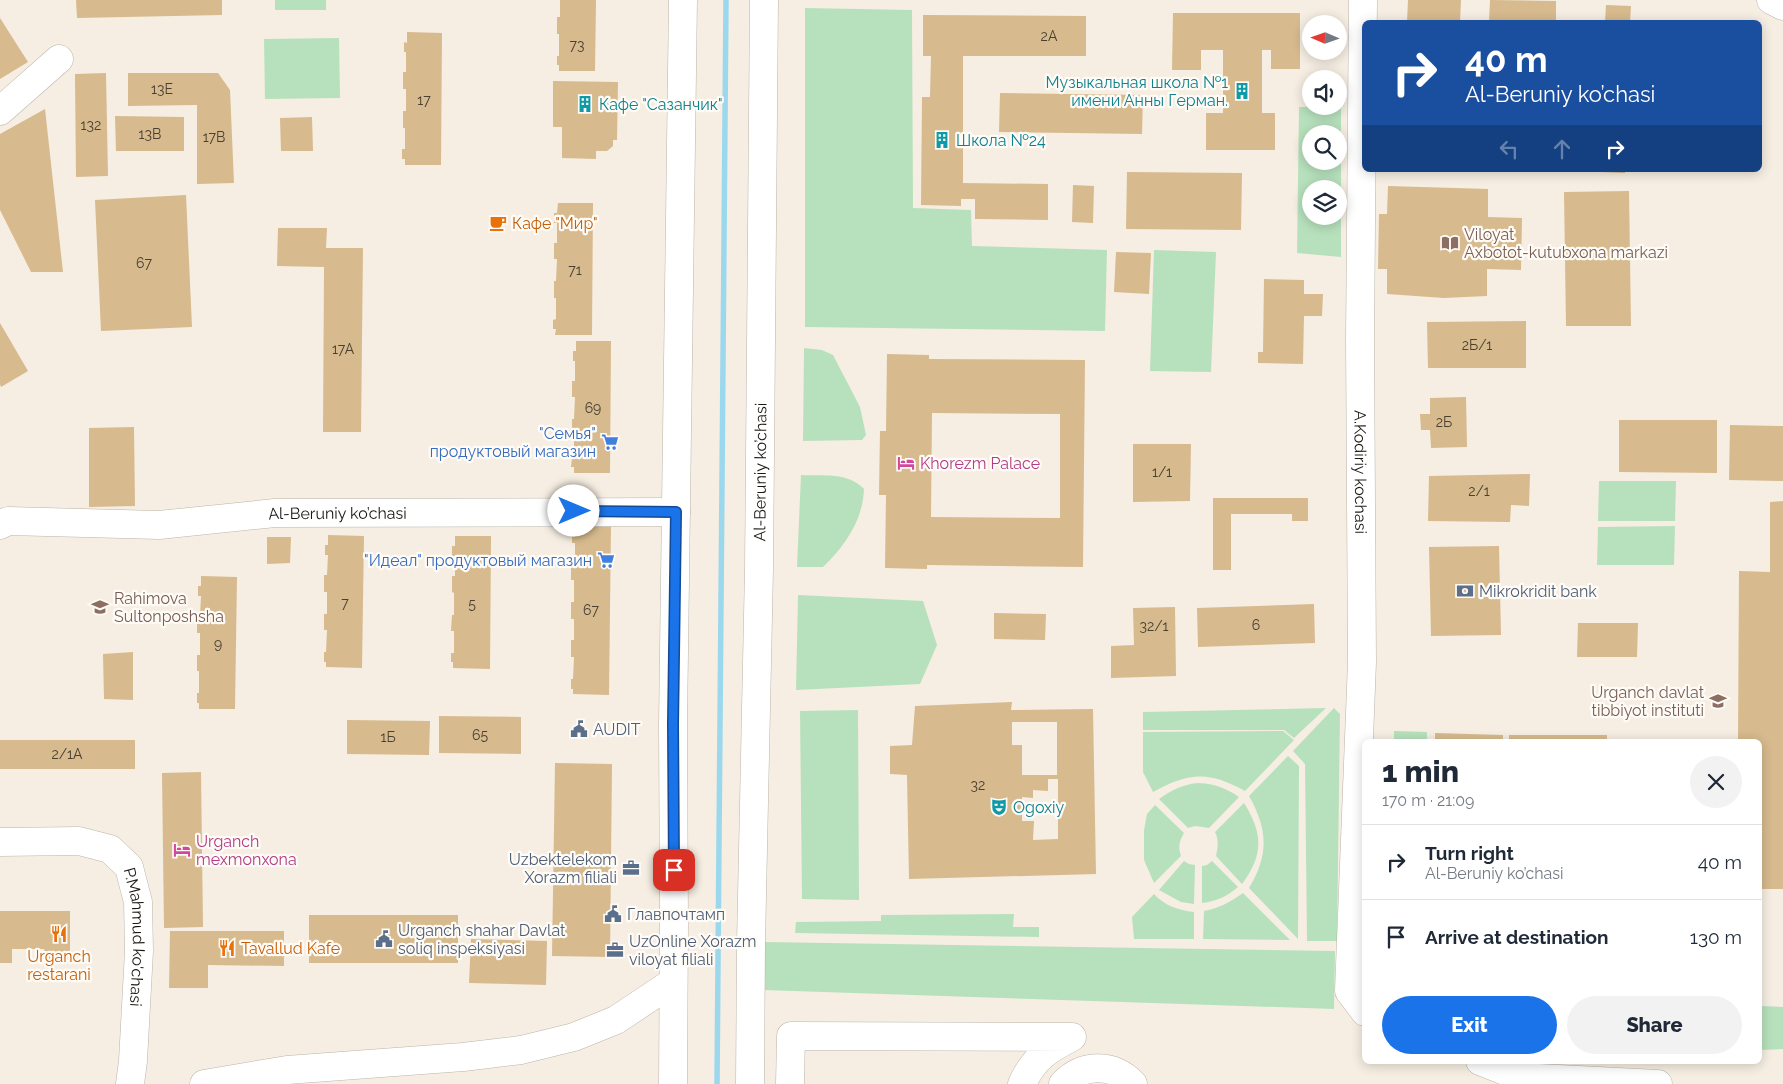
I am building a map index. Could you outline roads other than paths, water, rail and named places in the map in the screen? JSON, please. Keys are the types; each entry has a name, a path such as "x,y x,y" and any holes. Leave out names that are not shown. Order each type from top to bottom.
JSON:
{"street":[{"path":"673,1084 673,724 683,0"},
{"name":"Al-Beruniy ko’chasi","path":"750,1084 759,568 764,0"},
{"name":"A.Kodiriy kochasi","path":"1363,0 1363,20"},
{"path":"1771,0 1783,6"},
{"path":"0,111 59,59"},
{"name":"A.Kodiriy kochasi","path":"1362,113 1360,339 1362,662 1349,990 1362,1008"},
{"name":"Al-Beruniy ko’chasi","path":"0,524 8,521 159,525 274,513 676,512"},
{"name":"P.Mahmud ko'chasi","path":"0,842 79,841 110,849 129,867 138,902 139,951 130,1084"},
{"path":"204,1084 287,1070 463,1057 521,1050 574,1037 616,1020 674,982"},
{"path":"790,1084 791,1036 1072,1037 1048,1050 1029,1069 1022,1084"},
{"path":"1488,1064 1520,1077 1658,1084"},
{"path":"1063,1084 1069,1077 1082,1070 1098,1067 1112,1070 1126,1077 1133,1084"}],"waterway":[{"path":"717,1084 726,0"}],"place":[{"name":"Музыкальная школа №1 имени Анны Герман.","path":"1242,91"},
{"name":"Кафе \"Сазанчик\"","path":"585,104"},
{"name":"Школа №24","path":"942,140"},
{"name":"Кафе \"Мир\"","path":"498,223"},
{"name":"Viloyat Axbotot-kutubxona markazi","path":"1450,243"},
{"name":"\"Семья\" продуктовый магазин","path":"610,442"},
{"name":"Khorezm Palace","path":"906,463"},
{"name":"\"Идеал\" продуктовый магазин","path":"606,560"},
{"name":"Mikrokridit bank","path":"1465,591"},
{"name":"Rahimova Sultonposhsha","path":"100,607"},
{"name":"Urganch davlat tibbiyot instituti","path":"1718,701"},
{"name":"AUDIT","path":"579,729"},
{"name":"Ogoxiy","path":"999,807"},
{"name":"Urganch mexmonxona","path":"182,850"},
{"name":"Uzbektelekom Xorazm filiali","path":"631,868"},
{"name":"Главпочтамп","path":"613,914"},
{"name":"Urganch restarani","path":"59,934"},
{"name":"Urganch shahar Davlat soliq inspeksiyasi","path":"384,939"},
{"name":"Tavallud Kafe","path":"227,948"},
{"name":"UzOnline Xorazm viloyat filiali","path":"615,950"}]}
